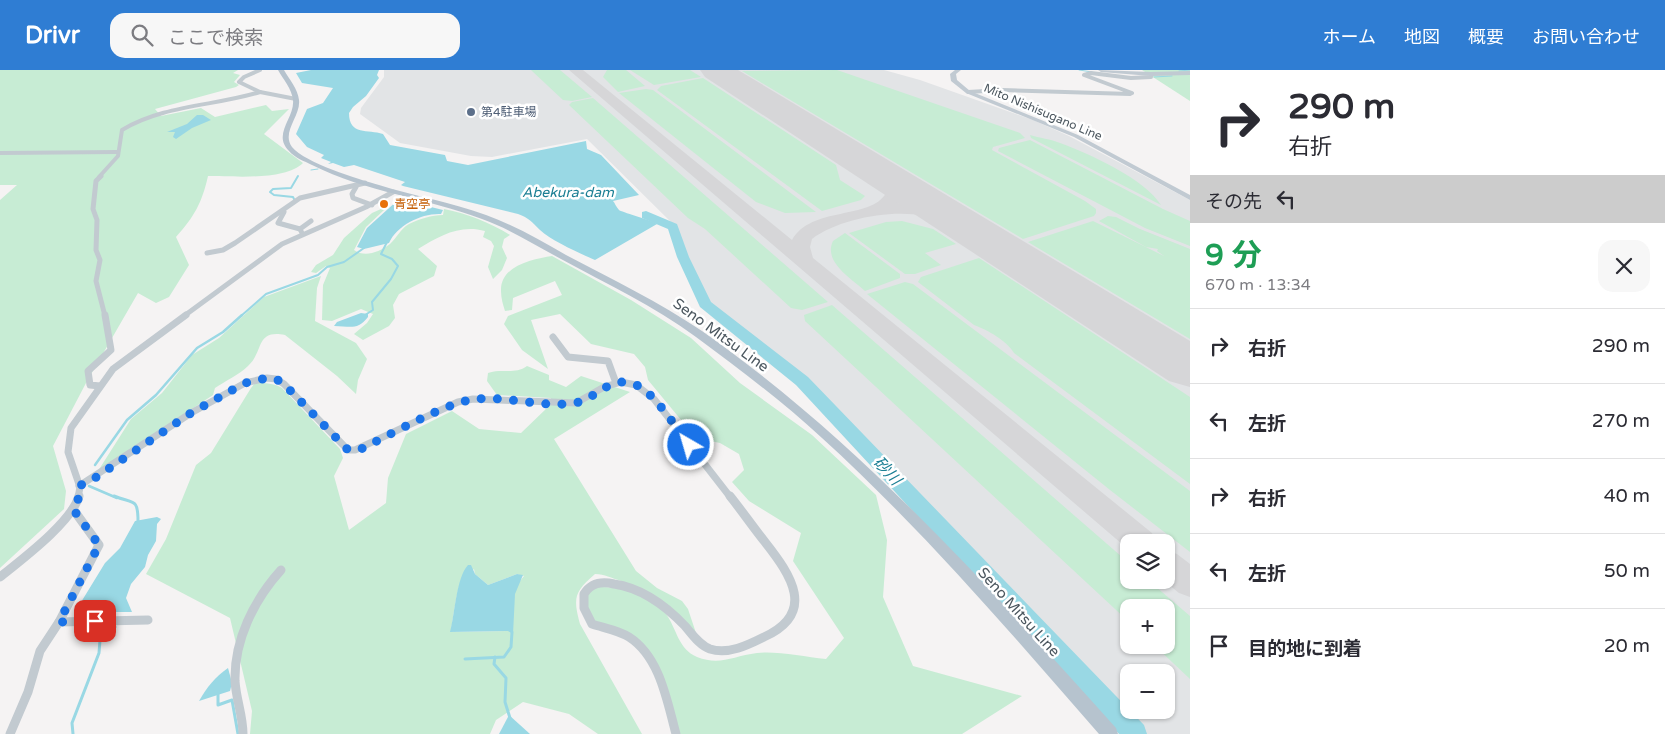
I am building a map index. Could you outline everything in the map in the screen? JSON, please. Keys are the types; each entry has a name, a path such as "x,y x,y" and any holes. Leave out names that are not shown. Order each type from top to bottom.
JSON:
{"main road":[{"path":"281,70 296,99"},
{"name":"Mito Nishisugano Line","path":"958,70 954,74 954,81 968,92 1076,136 1189,197"},
{"path":"1101,70 1151,74 1190,73"},
{"name":"Seno Mitsu Line","path":"296,99 294,112 284,134 285,142 289,149 298,156 360,185 468,212 509,228 626,289 688,326 718,348 816,426 889,494 1110,734"}],"street":[{"path":"260,70 239,80 260,92 296,99"},
{"path":"968,92 1002,90 1130,94 1132,93 1084,74 1141,78 1151,77 1151,74"},
{"path":"100,386 90,385 88,371 111,350 109,332 96,281 100,260 96,250 97,220 93,209 94,190 98,177 118,156 117,152 122,130 130,125 165,114 236,100 260,92"},
{"path":"0,153 117,152"},
{"path":"360,185 352,194 353,198 372,206"},
{"path":"207,253 223,250 235,243 300,198 320,192 360,185"},
{"path":"288,207 278,223 301,231 372,206 393,192"},
{"path":"0,577 53,531 73,509 78,500 79,486 70,465 66,446 68,437 113,369 301,231 311,221"},
{"path":"553,336 568,357 608,361 616,383"},
{"path":"79,486 95,478 191,413 257,379 276,379 284,384 348,450 355,450 458,402 484,398 576,403 616,383 636,385 654,399 785,566 795,592 791,617 777,632 733,650 721,651 709,649 700,643 666,607 646,593 613,583 601,582 592,584 585,592 583,608 592,624 628,636 646,654 665,696 676,734"},
{"path":"10,734 28,692 40,651 59,622 99,545 73,509"},
{"path":"244,734 244,717 235,683 236,659 249,619 266,584 281,570"},
{"path":"59,622 148,620"}],"shaded area":[{"path":"384,70 884,70 920,80 1033,120 1069,136 1190,200 1190,734 1140,734 1126,719 1175,719 1175,664 1120,664 1120,713 809,380 708,303 696,279 676,227 587,139 492,157 471,156 400,143 360,114 361,108 384,77"}],"green space":[{"path":"0,70 238,70 233,73 240,75 234,82 239,85 236,87 155,109 161,116 201,108 215,117 266,105 272,111 289,109 264,134 303,163 295,169 272,175 244,177 208,176 196,209 188,223 176,237 189,265 169,297 156,303 138,293 86,383 53,446 66,491 64,509 0,568 0,200 17,185 0,185"},
{"path":"531,70 560,70 592,97 572,101 563,100"},
{"path":"607,70 626,70 645,86 618,92 603,77"},
{"path":"630,70 690,70 701,77 654,85"},
{"path":"837,70 1020,133 1025,138 993,147 992,150 1085,201 1096,209 1096,213 1094,216 1023,239 742,71"},
{"path":"1142,70 1190,70 1190,101"},
{"path":"703,78 836,165 840,180 865,196 861,200 822,211 657,90 661,86"},
{"path":"646,89 653,90 816,212 785,213 756,202 619,93"},
{"path":"593,98 828,302 802,310 791,308 705,229 688,218 569,105 572,102"},
{"path":"1030,135 1053,140 1072,147 1115,168 1142,186 1161,205 1031,138"},
{"path":"1030,140 1190,221 1190,246 1145,228 998,151 999,148"},
{"path":"381,209 384,210 366,227 354,250 367,254 381,249 390,244 403,228 409,224 417,220 443,215 444,209 478,219 510,235 504,239 502,247 507,258 502,270 493,279 488,267 494,246 491,241 483,237 485,231 467,229 450,232 418,249 437,266 434,276 399,294 393,305 395,318 389,326 363,340 354,334 367,323 373,314 361,309 332,321 322,320 323,285 330,268 326,266 316,273 311,272 316,265 333,255 344,238 372,213"},
{"path":"1108,216 1116,217 1190,249 1190,339 1028,242 1093,221 1164,256 1157,251 1158,249 1146,247 1099,221"},
{"path":"902,221 933,229 956,244 925,253 941,265 915,274 905,274 849,233 886,222"},
{"path":"845,233 900,274 900,278 865,291 840,269 832,256 833,241"},
{"path":"552,256 631,300 691,338 740,383 812,435 876,495 887,540 883,597 913,666 1022,696 962,734 680,734 649,651 595,622 589,615 586,598 593,587 633,592 651,601 666,614 686,649 705,660 727,660 757,653 782,653 826,659 844,638 793,561 801,533 749,501 732,482 744,470 739,454 720,443 696,438 648,380 645,367 634,354 591,344 560,314 531,320 548,369 522,350 504,324 508,316 562,295 555,281 513,298 512,310 505,311 501,296 502,282 512,269 519,265"},
{"path":"979,258 1190,397 1190,484 1014,353 1002,340 974,325 918,282 921,277"},
{"path":"321,276 317,288 315,321 356,343 367,359 358,380 356,394 337,376 285,335 269,335 264,338 248,366 215,388 213,395 98,471 131,419 162,393 192,355 219,338 264,297"},
{"path":"905,282 913,284 1190,491 1190,552 1175,540 1175,534 1167,534 1110,490 867,294"},
{"path":"832,305 1120,555 1120,589 1158,589 1170,599 1120,599 1120,614 805,321 804,315"},
{"path":"527,366 549,375 549,380 566,387 581,376 630,392 554,439 636,571 657,588 682,601 688,609 696,633 671,608 653,596 605,575 595,574 579,591 576,608 580,624 642,734 598,734 569,714 523,702 496,720 490,734 250,734 252,711 230,618 146,574 166,539 196,465 211,453 251,388 255,383 276,385 282,388 340,449 343,458 334,476 349,530 386,503 388,478 406,434 452,411 479,429 521,433 548,407 551,398 497,395 487,381 488,373 522,369","holes":["474,569 475,574 488,585 517,574 524,576 516,586 508,631 451,632 460,584"]},
{"path":"1175,603 1190,616 1190,679 1164,654 1175,654"}],"water":[{"name":"Abekura-dam","path":"311,70 379,70 377,75 379,78 366,96 349,113 352,125 360,130 383,134 390,145 445,155 447,161 468,165 586,141 587,149 601,155 639,195 613,201 618,209 657,224 595,260 567,247 518,214 403,186 401,185 405,182 354,165 344,167 333,163 328,164 331,162 321,158 324,155 307,147 296,134 307,109 323,103 333,88 302,83 296,73"},
{"path":"197,115 203,115 211,120 192,128 176,139 173,137 175,132 167,132 187,124"},
{"path":"399,199 443,210 441,214 434,214 411,221 398,231 389,243 364,249 357,247 367,228"},
{"path":"361,313 368,314 368,317 357,326 334,326 337,322"},
{"path":"157,517 161,519 157,524 156,541 148,555 145,567 131,584 126,598 132,612 75,612 105,563 120,548 135,521"},
{"path":"468,565 471,565 475,574 488,585 517,574 523,575 515,594 513,634 508,631 450,632 458,587"},
{"path":"228,668 232,683 230,691 199,701 219,675"},
{"path":"509,715 530,734 499,734"}],"waterway":[{"path":"1079,70 1092,72"},
{"path":"1179,71 1190,70"},
{"path":"1154,77 1172,76"},
{"path":"311,170 318,169"},
{"path":"294,199 293,197 274,195 270,192 273,189 291,188 298,176"},
{"name":"砂川","path":"646,215 673,227 683,257 705,304 802,381 1135,734"},
{"path":"365,315 373,310 372,302 391,279 398,266 392,259 381,254 387,242"},
{"path":"241,316 266,294 318,275 327,267 344,262 364,248"},
{"path":"95,465 127,420 156,395 197,348 223,332 242,315"},
{"path":"89,486 117,498"},
{"path":"114,496 133,502 137,508 138,521"},
{"path":"73,734 72,723 99,653 100,640 115,627"},
{"path":"495,657 504,657 511,647 512,632"},
{"path":"465,659 495,657"},
{"path":"495,657 494,664 506,678 505,702 510,718"},
{"path":"218,694 218,705 232,700 238,734"}],"taxiway":[{"path":"575,70 807,264"},
{"path":"879,209 890,202 895,193 892,185 883,175"},
{"path":"807,264 800,247 805,235 822,225 850,216 892,208 909,208 933,213 964,225"},
{"path":"807,264 1131,534"},
{"path":"1175,571 1190,583"}],"runway":[{"path":"716,70 1190,367"}],"place":[{"name":"第4駐車場","path":"471,112"},
{"name":"青空亭","path":"384,204"}],"route":[{"path":"95,621 59,622 99,545 73,509 78,500 79,486 95,478 191,413 245,383 257,379 276,379 284,384 348,450 361,449 458,402 484,398 564,404 576,403 604,387 621,382 631,383 644,389 654,399 689,445"}]}
